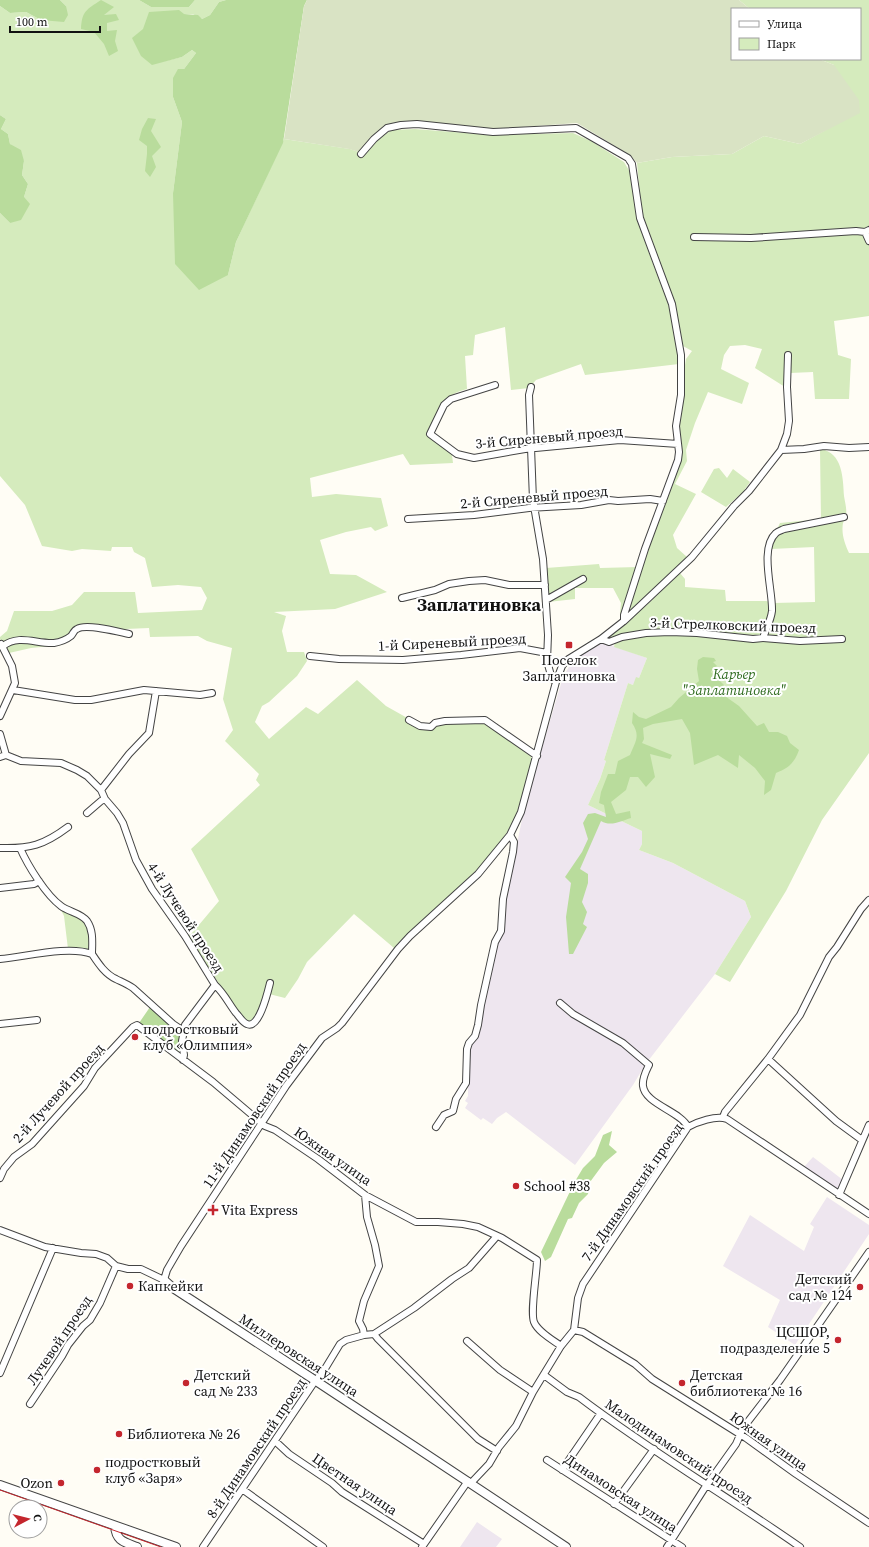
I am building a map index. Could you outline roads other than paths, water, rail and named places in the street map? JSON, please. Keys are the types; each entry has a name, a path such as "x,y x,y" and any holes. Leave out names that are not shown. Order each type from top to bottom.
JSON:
{"street":[{"path":"362,154 374,139 387,128 401,125 417,124 493,132 576,128 628,158 632,164 640,218 672,304 681,355 681,394 676,426 680,452 624,615 624,621"},
{"path":"694,237 751,238 867,231 869,241"},
{"name":"11-й Динамовский проезд","path":"164,1280 167,1270 181,1246 286,1086 322,1038 338,1028 398,949 410,936 478,874 510,835 521,812 556,682 562,666 575,654 601,639 624,621 692,557 734,506 749,491 781,450 787,434 789,420 787,387 788,355"},
{"name":"3-й Сиреневый проезд","path":"495,385 450,399 444,405 430,434 456,454 474,458 531,449 620,440 678,444"},
{"path":"531,387 529,395 531,449 535,508 543,559 546,600 547,653 550,673 552,679 556,682"},
{"path":"781,450 824,446 849,448 869,447"},
{"name":"2-й Сиреневый проезд","path":"408,519 474,515 535,508 581,505 609,500 618,501 650,498 663,501"},
{"path":"763,638 772,614 767,566 770,543 776,532 784,529 844,517"},
{"path":"546,600 583,579"},
{"path":"402,598 424,594 449,584 469,581 492,581 508,585 545,585"},
{"path":"0,716 15,683 12,666 1,644 9,641 24,639 52,643 62,641 71,636 77,629 80,628 100,627 129,634"},
{"name":"3-й Стрелковский проезд","path":"601,639 609,642 622,637 646,633 670,632 697,633 753,639 763,638 800,641 842,639"},
{"name":"1-й Сиреневый проезд","path":"310,656 339,659 403,660 520,648 547,653"},
{"path":"13,690 74,700 99,699 144,690 200,695 212,693"},
{"path":"0,734 3,756 21,761 61,763 87,776 101,790 150,732 156,691"},
{"path":"409,720 420,726 431,727 435,723 445,721 485,720 537,756"},
{"name":"4-й Лучевой проезд","path":"101,790 105,799 123,823 136,860 152,889 185,936 215,985 236,1013 247,1024 251,1025 256,1022 270,983"},
{"path":"87,813 105,799"},
{"path":"0,848 20,848 41,843 68,827"},
{"path":"436,1127 444,1115 453,1111 456,1099 466,1082 467,1049 475,1036 495,942 501,931 503,899 514,842 510,835"},
{"path":"20,848 40,881 61,906 87,921 92,936 92,954"},
{"path":"0,888 34,884 40,881"},
{"path":"869,900 860,909 837,947 829,957 800,1015 768,1059 725,1112 723,1117 869,1214"},
{"path":"0,959 61,952 86,952 92,954 107,973 133,988 173,1024 184,1030"},
{"path":"183,1060 184,1055 182,1041 185,1025 215,985"},
{"path":"560,1003 573,1014 623,1043 649,1065 644,1077 643,1087 648,1095 653,1100 680,1117 688,1127"},
{"path":"0,1024 37,1020"},
{"name":"Южная улица","path":"137,1025 214,1082 262,1123 318,1159 365,1195 416,1222 463,1224 478,1228 497,1236 537,1260 532,1313 534,1322 537,1328 562,1346"},
{"name":"2-й Лучевой проезд","path":"0,1178 4,1169 9,1163 32,1144 84,1086 95,1068 133,1027 137,1025"},
{"path":"768,1059 836,1121 862,1140"},
{"name":"7-й Динамовский проезд","path":"423,1546 469,1482 489,1464 516,1426 533,1392 574,1330 578,1298 583,1284 688,1127 693,1124 723,1117"},
{"path":"839,1195 869,1125"},
{"path":"364,1335 359,1321 364,1301 379,1266 375,1244 367,1217 365,1195"},
{"name":"Миллеровская улица","path":"0,1230 38,1245 81,1254 96,1254 107,1258 116,1266 128,1269 141,1269 164,1280 566,1547"},
{"name":"8-й Динамовский проезд","path":"203,1547 315,1381 323,1372 340,1344 346,1340 374,1334 414,1308 446,1283 469,1268 497,1236"},
{"path":"0,1373 53,1248"},
{"path":"667,1547 736,1444 743,1428 780,1380 869,1252"},
{"name":"Лучевой проезд","path":"30,1404 68,1345 83,1326 90,1320 100,1303 116,1266"},
{"name":"Южная улица","path":"574,1330 583,1332 635,1364 652,1378 740,1435 869,1523"},
{"path":"374,1334 478,1439 497,1451"},
{"path":"467,1341 500,1370 533,1392"},
{"name":"Малодинамовский проезд","path":"544,1375 567,1392 579,1397 654,1448 671,1462 800,1547"},
{"path":"562,1470 601,1413"},
{"name":"Цветная улица","path":"275,1441 289,1454 332,1483 342,1492 423,1546"},
{"path":"614,1504 654,1448"},
{"name":"Динамовская улица","path":"547,1460 682,1547"},
{"path":"0,1484 176,1547"},
{"path":"242,1489 323,1547"},
{"path":"115,1526 115,1534 118,1539 137,1547"}],"tram line":[{"path":"0,1490 161,1547"}],"place":[{"name":"Поселок Заплатиновка","path":"569,645"},
{"name":"подростковый клуб «Олимпия»","path":"135,1037"},
{"name":"School #38","path":"516,1186"},
{"name":"Vita Express","path":"213,1210"},
{"name":"Капкейки","path":"130,1286"},
{"name":"Детский сад № 124","path":"860,1287"},
{"name":"ЦСШОР, подразделение 5","path":"838,1340"},
{"name":"Детский сад № 233","path":"186,1383"},
{"name":"Детская библиотека № 16","path":"682,1383"},
{"name":"Библиотека № 26","path":"119,1434"},
{"name":"подростковый клуб «Заря»","path":"97,1470"},
{"name":"Ozon","path":"61,1483"}],"district":[{"name":"Заплатиновка","path":"479,604"}],"park label":[{"name":"Карьер \"Заплатиновка\"","path":"734,682"}]}
